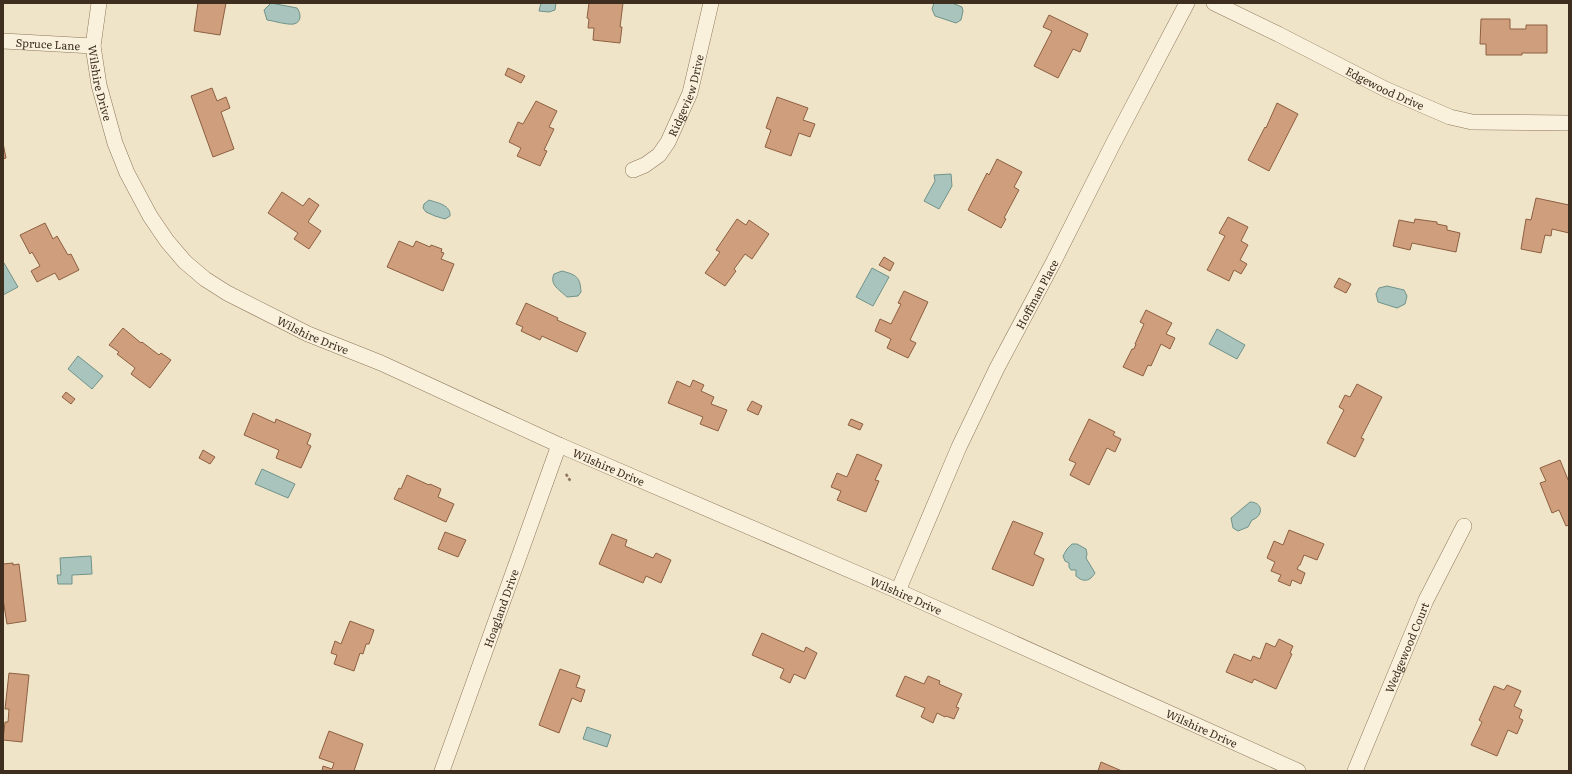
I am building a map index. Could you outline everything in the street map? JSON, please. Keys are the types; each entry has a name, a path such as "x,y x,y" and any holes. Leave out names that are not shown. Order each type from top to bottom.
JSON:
{"street":[{"name":"Wilshire Drive","path":"100,3 93,46 99,85 115,143 127,173 150,216 167,241 185,262 205,279 227,293 308,334 381,363 559,445 898,591 1298,771"},
{"name":"Ridgeview Drive","path":"633,170 658,155 668,142 690,93 711,3"},
{"name":"Hoffman Place","path":"898,591 959,447 997,368 1188,3"},
{"name":"Edgewood Drive","path":"1214,3 1278,34 1385,90 1450,118 1472,122 1569,123"},
{"name":"Spruce Lane","path":"3,42 93,46"},
{"name":"Hoagland Drive","path":"442,771 559,445"},
{"name":"Wedgewood Court","path":"1355,771 1426,600 1464,526"}],"path":[{"path":"565,474 571,482"}],"water":[{"path":"271,3 297,8 300,19 294,24 267,20 264,10"},
{"path":"541,3 556,3 555,10 549,12 539,11"},
{"path":"934,3 952,3 962,7 963,11 961,20 956,23 935,16 932,9"},
{"path":"951,174 952,186 939,209 924,201 935,181 934,175"},
{"path":"429,200 440,203 446,207 450,212 450,216 445,219 426,212 423,208 424,204"},
{"path":"4,263 18,287 3,295 3,264"},
{"path":"872,268 889,277 873,306 856,297"},
{"path":"562,271 574,275 579,280 581,292 578,296 567,297 558,290 554,284 554,274"},
{"path":"1387,286 1404,290 1407,296 1405,304 1397,308 1378,302 1376,294 1379,288"},
{"path":"1217,329 1245,345 1237,359 1209,344"},
{"path":"78,356 103,376 92,389 68,369"},
{"path":"262,469 295,484 288,498 255,484"},
{"path":"1250,502 1257,504 1260,507 1259,516 1252,520 1248,527 1238,531 1233,528 1231,518"},
{"path":"1072,544 1077,544 1086,549 1086,558 1095,573 1087,580 1082,580 1076,576 1076,570 1071,570 1069,563 1065,561 1063,556"},
{"path":"91,556 92,574 72,575 72,584 58,584 57,575 61,575 60,558"},
{"path":"587,727 611,735 607,747 583,739"}],"building":[{"path":"198,3 226,3 220,35 194,31"},
{"path":"589,3 623,3 620,43 593,40 594,28 588,28 589,19 587,18"},
{"path":"1049,15 1088,34 1080,52 1073,49 1058,78 1034,66 1052,31 1043,27"},
{"path":"1481,19 1510,19 1510,29 1526,29 1526,25 1547,25 1547,53 1486,55 1486,44 1480,44"},
{"path":"508,68 525,76 521,83 505,75"},
{"path":"212,88 217,101 226,97 230,108 221,112 234,149 213,157 191,96"},
{"path":"777,97 808,108 803,120 815,124 810,137 799,133 791,156 765,147 771,130 766,128"},
{"path":"536,101 557,111 549,127 554,129 544,150 547,151 540,166 517,156 521,148 509,142 518,122 523,124"},
{"path":"1277,103 1298,114 1269,171 1248,160 1265,127 1266,128"},
{"path":"3,143 6,158 3,159"},
{"path":"997,159 1022,172 1014,187 1019,190 1004,218 1006,219 1001,228 968,210 987,173 989,175"},
{"path":"282,192 303,206 309,198 319,205 308,222 321,231 309,249 294,239 298,233 268,213"},
{"path":"1536,198 1569,205 1569,233 1552,229 1551,236 1545,235 1541,253 1521,249 1526,219 1531,220"},
{"path":"1228,217 1248,227 1241,241 1248,245 1240,260 1247,264 1241,274 1234,270 1229,281 1207,270 1225,236 1219,233"},
{"path":"737,219 746,225 749,220 769,234 752,259 745,254 734,269 736,271 725,286 705,273 720,252 716,250"},
{"path":"1415,219 1437,222 1437,224 1447,226 1447,230 1460,233 1456,252 1412,243 1410,250 1393,246 1399,220 1414,223"},
{"path":"45,223 53,239 57,236 68,255 71,254 79,270 59,280 55,273 37,282 31,271 40,266 32,252 30,254 20,235"},
{"path":"399,241 413,247 416,241 430,247 431,245 442,249 441,252 444,253 441,259 454,264 443,291 387,267"},
{"path":"884,257 894,263 890,271 879,265"},
{"path":"1339,278 1351,284 1346,293 1334,287"},
{"path":"904,291 928,302 910,340 916,343 908,358 887,348 891,339 875,331 880,319 891,324 901,304 898,303"},
{"path":"526,303 558,318 557,320 586,333 577,352 542,336 540,340 521,331 523,327 516,324"},
{"path":"1146,310 1172,323 1166,334 1175,338 1170,349 1161,344 1151,366 1148,365 1143,376 1123,367 1132,349 1134,349 1144,324 1140,322"},
{"path":"123,328 141,343 142,342 159,355 161,353 171,360 150,388 131,374 135,368 117,354 119,352 109,345"},
{"path":"693,380 704,385 701,391 714,397 711,404 727,410 718,431 700,424 703,417 668,403 677,381 690,387"},
{"path":"1357,384 1382,397 1361,438 1364,439 1355,457 1327,443 1344,410 1339,407 1345,395 1350,397"},
{"path":"66,392 75,399 71,404 62,397"},
{"path":"752,401 762,406 758,415 747,410"},
{"path":"253,413 275,423 276,419 311,434 307,444 311,446 301,468 276,458 279,450 244,435"},
{"path":"851,419 863,424 860,430 848,425"},
{"path":"1089,419 1115,432 1113,435 1121,439 1115,452 1107,448 1089,485 1070,475 1076,463 1069,460"},
{"path":"203,450 215,457 210,464 199,458"},
{"path":"857,454 882,465 875,480 879,481 866,512 837,500 841,491 831,487 837,473 847,477"},
{"path":"1560,460 1569,482 1569,525 1566,526 1559,510 1552,513 1540,483 1546,481 1540,468"},
{"path":"407,475 441,489 438,497 454,504 446,522 394,499 399,488 401,489"},
{"path":"1013,521 1043,533 1034,554 1044,559 1033,586 992,569"},
{"path":"1289,530 1324,544 1317,560 1304,555 1297,569 1305,573 1301,584 1292,580 1290,586 1278,581 1281,575 1271,571 1275,562 1267,558 1274,541 1283,545"},
{"path":"445,532 466,540 458,557 438,549"},
{"path":"612,534 627,540 625,546 653,558 656,553 671,560 661,583 646,576 643,583 599,564"},
{"path":"13,563 13,565 19,564 26,621 7,624 3,599 3,564"},
{"path":"350,621 374,630 369,644 366,644 363,654 360,653 354,671 334,664 337,655 331,653 335,641 341,644"},
{"path":"762,633 804,652 806,647 817,653 805,679 794,674 790,683 780,678 784,669 752,655"},
{"path":"1279,639 1293,646 1290,653 1292,654 1276,689 1254,679 1252,683 1226,672 1234,654 1251,661 1253,656 1260,659 1266,643 1275,647"},
{"path":"560,669 580,676 576,687 585,690 581,702 572,698 559,733 539,725"},
{"path":"9,673 29,675 22,742 3,740 5,722 8,722 9,709 5,709"},
{"path":"905,676 924,684 928,676 940,681 939,684 962,694 956,707 959,708 954,719 937,713 933,723 921,717 925,708 896,696"},
{"path":"1507,685 1521,691 1514,706 1522,710 1519,718 1523,720 1517,734 1508,730 1497,756 1471,745 1482,722 1479,720 1494,686 1504,690"},
{"path":"329,731 363,744 354,771 322,771 323,766 332,769 334,763 319,758"},
{"path":"1101,762 1122,771 1098,771"}]}
